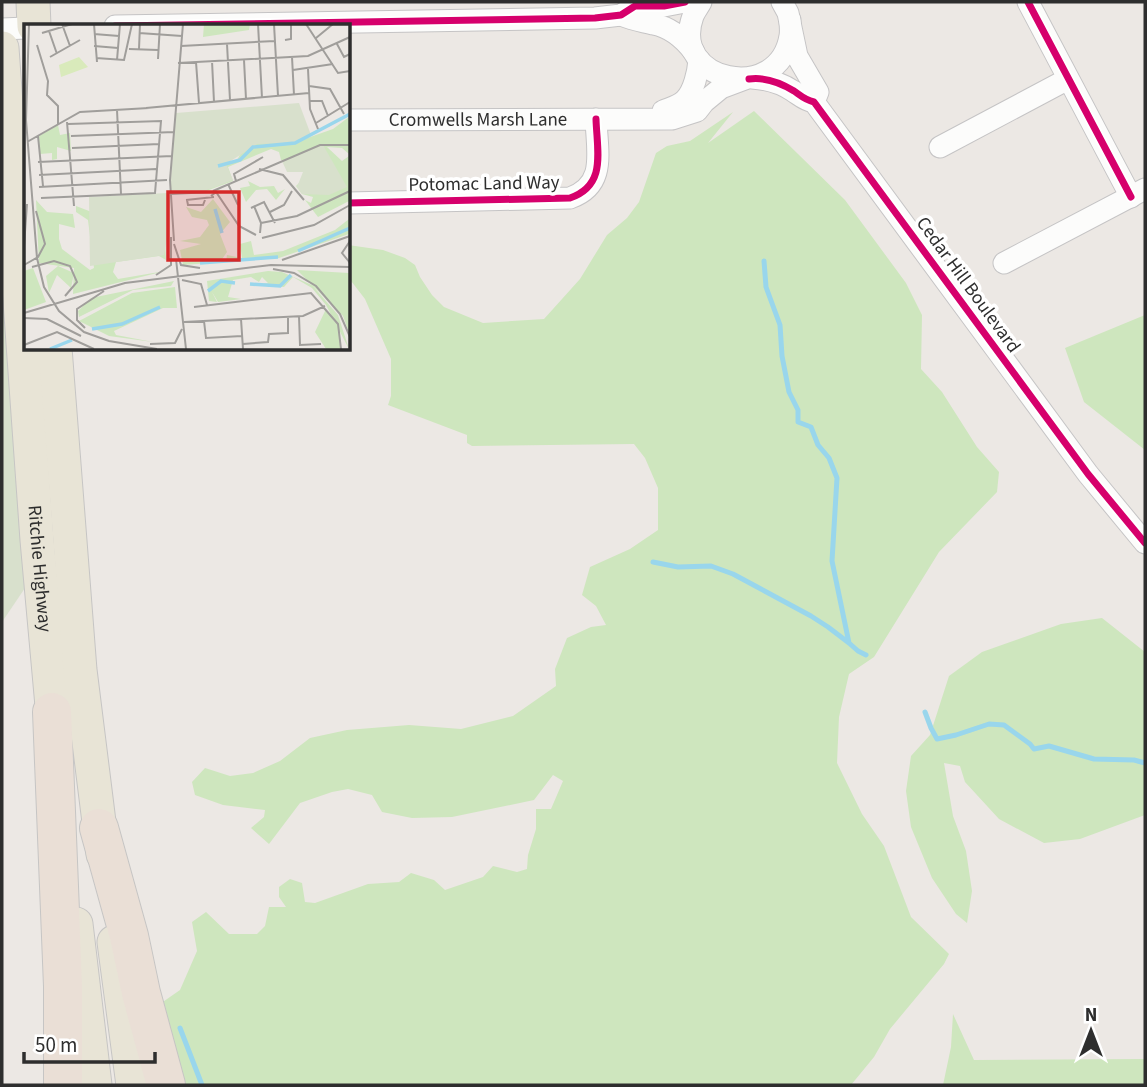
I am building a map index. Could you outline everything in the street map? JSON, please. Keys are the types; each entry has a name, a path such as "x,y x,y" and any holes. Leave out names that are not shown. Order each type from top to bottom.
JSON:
{"highway":[{"path":"52,712 63,986 63,1085"},
{"path":"99,828 166,1085"}],"main road":[{"path":"33,2 34,24"},
{"name":"Ritchie Highway","path":"2,48 52,712 95,1085"},
{"name":"Ritchie Highway","path":"55,350 80,670 133,1085"}],"street":[{"name":"Cedar Hill Boulevard","path":"248,24 595,18 621,15 635,6 664,6 685,2"},
{"path":"697,56 691,39 691,28 693,16 701,2"},
{"path":"1004,263 1138,193 1068,79 1028,2"},
{"name":"Cedar Hill Boulevard","path":"749,78 769,69 785,52 790,36 787,9"},
{"name":"Cedar Hill Boulevard","path":"787,9 797,56 818,92 814,102"},
{"name":"Cedar Hill Boulevard","path":"621,15 668,29 684,40 711,71 721,76 732,79 762,79 782,85 805,100 814,102 1050,423 1145,543"},
{"path":"2,29 24,28"},
{"name":"Cromwells Marsh Lane","path":"647,119 680,104 689,95 694,82 697,56"},
{"name":"Cromwells Marsh Lane","path":"350,120 672,119 697,111 721,88 749,78"},
{"path":"940,147 1068,79"},
{"name":"Potomac Land Way","path":"350,203 570,198 582,194 597,174 596,119"}],"green space":[{"path":"754,111 845,200 906,283 922,315 921,369 942,392 977,447 999,472 997,492 939,552 874,657 849,674 839,717 837,763 862,814 884,846 911,917 949,954 944,964 890,1029 874,1057 851,1085 179,1085 157,1006 180,990 197,951 192,922 206,912 229,934 257,934 265,926 269,907 286,907 279,897 279,887 290,879 302,883 305,902 315,903 368,884 399,882 411,873 434,880 445,890 483,877 493,866 517,872 527,869 536,829 536,809 551,809 563,781 553,775 534,800 452,817 412,818 382,812 372,795 348,789 332,792 300,803 269,844 251,828 264,817 265,810 223,805 195,795 192,782 205,768 230,776 253,773 280,761 310,738 347,730 409,725 461,729 513,716 556,686 555,669 567,638 591,627 606,625 596,606 582,595 590,567 630,549 658,530 658,488 645,458 634,444 472,446 467,443 467,435 388,405 391,396 391,359 365,299 350,280 350,245 383,250 405,258 415,265 432,295 444,307 483,323 544,319 580,279 607,235 627,218 639,202 656,153 667,146 690,141 733,112 708,143"},
{"path":"2,248 25,588 2,622"},
{"path":"1145,315 1145,450 1084,402 1065,348"},
{"path":"1102,618 1145,652 1145,815 1080,839 1044,843 999,819 965,782 960,766 944,763 953,816 966,851 972,891 967,923 956,914 932,878 911,827 906,791 911,756 930,735 949,676 982,652 1061,624"},
{"path":"953,1014 974,1060 1145,1059 1145,1085 943,1085 951,1047"}],"waterway":[{"path":"764,261 766,287 780,325 782,356 789,392 798,410 798,422 811,427 837,478 832,561 849,643 866,655"},
{"path":"653,562 678,567 711,566 733,574 811,616 849,643"},
{"path":"925,712 937,739 989,724 1004,725 1034,749 1049,746 1094,759 1134,760 1145,763"},
{"path":"180,1028 202,1085"}],"cycle path":[{"path":"235,24 595,18 621,15 635,6 664,6 685,2"},
{"path":"1028,2 1131,197"},
{"path":"749,79 778,83 814,102 1088,474 1145,543"},
{"path":"350,203 570,198 590,185 595,176 598,155 596,119"}]}
